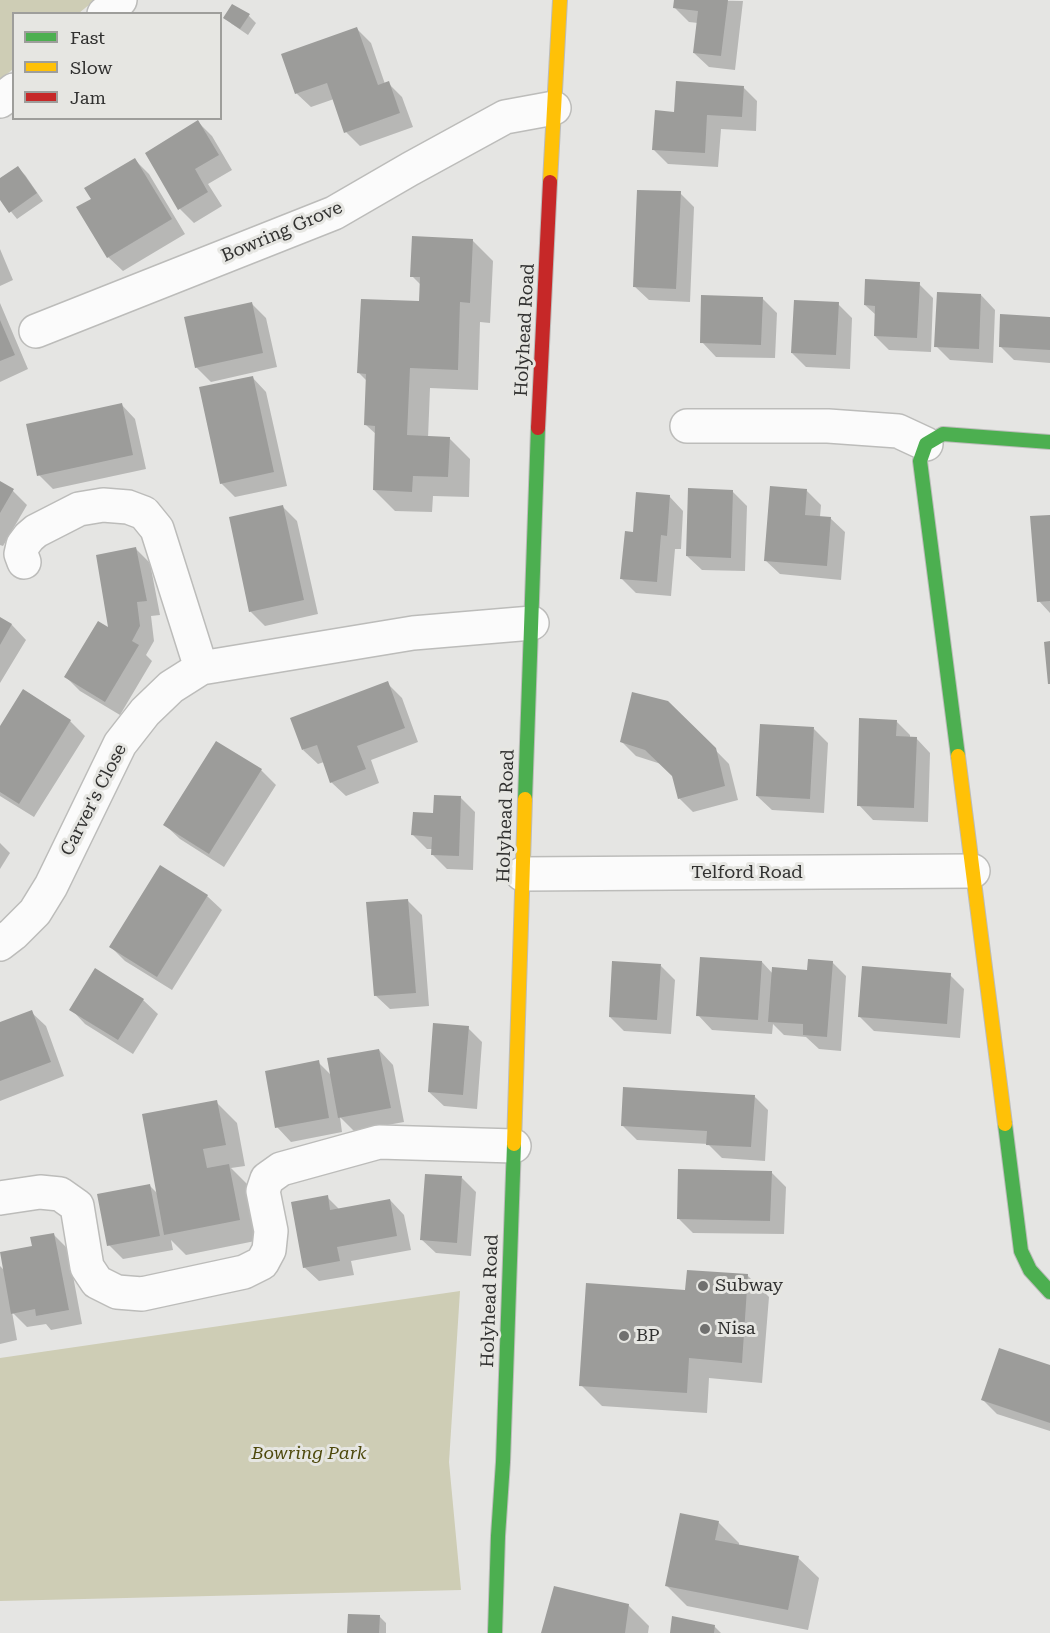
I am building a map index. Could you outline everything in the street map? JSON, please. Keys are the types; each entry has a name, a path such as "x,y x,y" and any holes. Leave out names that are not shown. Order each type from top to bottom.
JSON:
{"main road":[{"name":"Holyhead Road","path":"495,1633 503,1462 538,416 560,0"},
{"path":"1050,442 943,434 926,444 920,461 1022,1251 1030,1270 1050,1292"}],"street":[{"path":"106,12 120,0"},
{"path":"0,101 12,92"},
{"name":"Bowring Grove","path":"36,331 334,213 505,117 554,108"},
{"path":"687,426 828,426 898,431 926,444"},
{"path":"24,562 21,554 23,545 29,537 36,531 79,509 103,505 120,506 144,513 157,529 201,668"},
{"name":"Carver's Close","path":"0,944 35,912 51,886 120,744 145,712 171,687 201,668 413,633 532,623"},
{"name":"Telford Road","path":"522,874 973,871"},
{"path":"0,1198 40,1192 60,1194 77,1206 87,1267 97,1282 117,1292 142,1294 244,1272 261,1263 269,1250 272,1231 263,1191 267,1179 281,1169 379,1142 514,1146"}],"green space":[{"path":"0,0 95,0 80,12 12,12 12,70 0,80"},
{"name":"Bowring Park","path":"460,1291 449,1462 461,1590 0,1601 0,1358"}],"building":[{"path":"674,0 728,0 721,56 693,53 698,11 673,8"},
{"path":"232,4 250,14 240,29 223,18"},
{"path":"357,27 378,85 389,81 400,113 344,133 327,83 295,94 281,54"},
{"path":"676,81 744,86 742,117 707,115 705,153 652,150 655,110 674,112"},
{"path":"198,120 219,155 195,169 208,192 178,210 145,153"},
{"path":"135,158 172,219 107,258 76,207 91,199 84,188"},
{"path":"18,166 37,193 9,213 0,200 0,178"},
{"path":"637,190 681,191 676,289 633,287"},
{"path":"412,236 473,239 470,303 460,302 458,370 410,368 407,435 450,437 448,477 413,476 412,492 373,490 375,426 364,425 366,374 357,373 361,299 419,301 420,277 410,277"},
{"path":"865,279 920,282 917,338 874,336 875,306 864,305"},
{"path":"937,292 981,294 979,349 934,347"},
{"path":"701,295 763,297 761,345 700,343"},
{"path":"794,300 839,302 836,355 791,353"},
{"path":"252,302 263,353 195,368 184,317"},
{"path":"1000,314 1050,317 1050,350 999,347"},
{"path":"0,320 15,355 0,361"},
{"path":"253,376 274,472 220,484 199,387"},
{"path":"122,403 133,455 37,476 26,424"},
{"path":"0,481 14,489 0,513"},
{"path":"770,486 807,489 805,515 831,517 827,566 764,561"},
{"path":"688,488 733,490 731,558 686,556"},
{"path":"636,492 670,495 667,536 661,535 657,582 620,579 625,531 633,532"},
{"path":"283,505 304,600 249,612 229,517"},
{"path":"1050,515 1050,601 1037,602 1030,516"},
{"path":"136,547 147,601 137,602 140,626 132,641 139,645 105,702 64,677 98,621 108,627 96,555"},
{"path":"0,617 12,624 0,645"},
{"path":"1050,641 1050,684 1048,684 1044,642"},
{"path":"388,681 405,728 357,746 366,769 330,783 317,745 302,750 290,718"},
{"path":"23,689 71,720 19,804 0,792 0,726"},
{"path":"632,692 668,701 716,748 725,786 678,799 672,776 645,750 620,742"},
{"path":"859,718 897,720 896,736 917,737 914,808 857,806"},
{"path":"760,724 814,727 810,799 756,796"},
{"path":"216,741 262,769 209,854 163,825"},
{"path":"434,795 461,796 459,856 431,855 432,837 411,835 413,812 433,813"},
{"path":"160,865 208,895 157,977 109,947"},
{"path":"408,899 416,993 374,996 366,902"},
{"path":"700,957 762,961 758,1020 696,1016"},
{"path":"808,959 833,961 827,1037 803,1035 803,1024 768,1022 772,967 807,970"},
{"path":"612,961 661,964 657,1020 609,1017"},
{"path":"862,966 951,973 947,1024 858,1017"},
{"path":"95,968 144,999 118,1040 69,1010"},
{"path":"32,1010 51,1062 0,1081 0,1022"},
{"path":"433,1023 469,1026 463,1095 428,1092"},
{"path":"379,1049 391,1108 338,1118 327,1058"},
{"path":"319,1060 329,1118 275,1128 265,1071"},
{"path":"623,1087 755,1095 751,1147 706,1145 707,1131 621,1126"},
{"path":"217,1100 226,1145 203,1149 207,1168 229,1164 240,1220 164,1235 142,1114"},
{"path":"678,1169 772,1171 770,1221 677,1219"},
{"path":"425,1174 462,1176 457,1243 420,1240"},
{"path":"150,1184 160,1236 107,1246 97,1194"},
{"path":"328,1195 330,1210 390,1199 397,1236 337,1247 340,1261 303,1268 291,1202"},
{"path":"54,1233 69,1310 36,1316 35,1309 11,1314 0,1252 32,1246 30,1237"},
{"path":"687,1270 748,1274 742,1363 689,1358 687,1393 579,1386 586,1283 685,1290"},
{"path":"999,1348 1050,1365 1050,1423 981,1400"},
{"path":"680,1513 719,1521 715,1540 799,1556 788,1610 665,1586"},
{"path":"554,1586 629,1604 625,1633 541,1633"},
{"path":"348,1614 380,1615 379,1633 347,1633"},
{"path":"672,1616 715,1625 714,1633 670,1633"}],"traffic: fast":[{"path":"525,799 538,428"},
{"path":"958,756 920,461 926,444 943,434 1050,442"},
{"path":"1005,1124 1021,1251 1030,1270 1050,1292"},
{"path":"495,1633 514,1144"}],"traffic: slow":[{"path":"550,182 560,0"},
{"path":"958,756 1005,1124"},
{"path":"514,1144 525,799"}],"traffic: jam":[{"path":"538,428 550,182"}],"place":[{"name":"Subway","path":"703,1286"},
{"name":"Nisa","path":"705,1329"},
{"name":"BP","path":"624,1336"}]}
